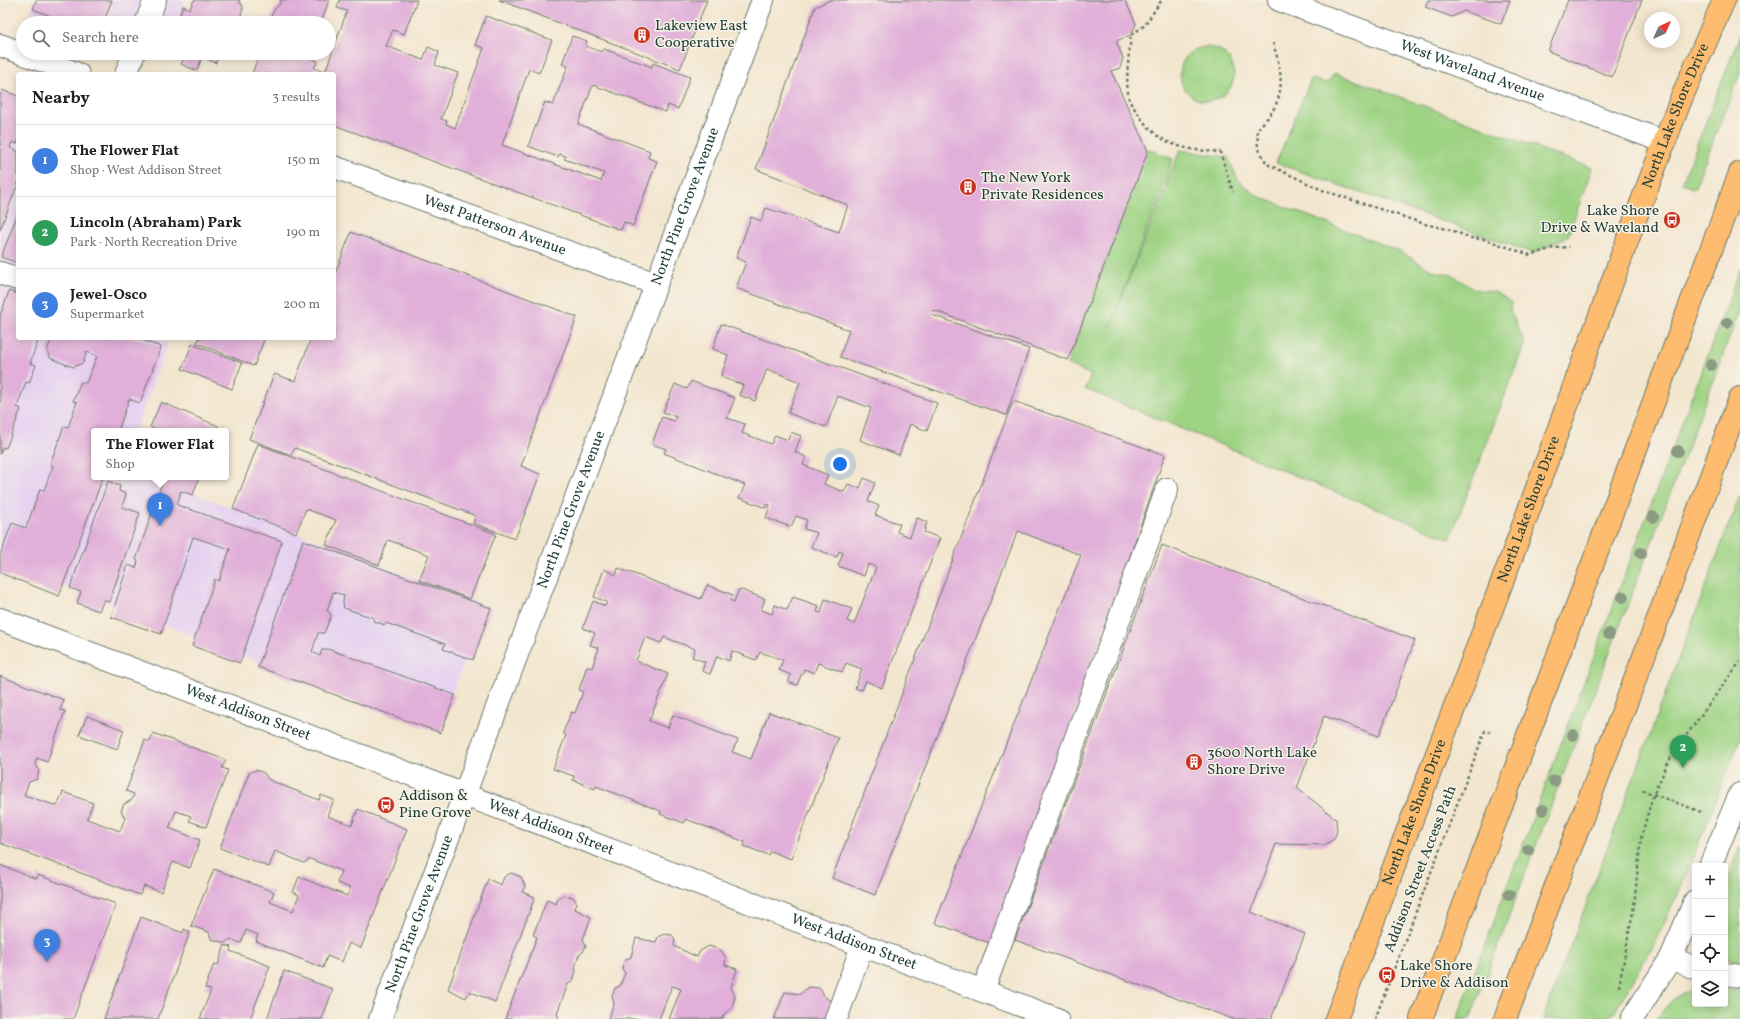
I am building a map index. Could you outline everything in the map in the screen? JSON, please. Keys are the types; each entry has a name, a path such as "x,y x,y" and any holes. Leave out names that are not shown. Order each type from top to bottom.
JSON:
{"main road":[{"name":"North Lake Shore Drive","path":"1336,1019 1512,556 1640,206 1724,0"},
{"path":"1421,1019 1740,173"},
{"path":"1505,1019 1652,636 1740,398"}],"street":[{"path":"149,16 155,0"},
{"name":"North Pine Grove Avenue","path":"380,1019 763,0"},
{"name":"West Waveland Avenue","path":"1279,0 1665,142"},
{"path":"0,45 16,51"},
{"path":"40,60 73,72"},
{"path":"127,72 131,60"},
{"name":"West Patterson Avenue","path":"336,168 656,284"},
{"path":"0,273 16,278"},
{"path":"983,991 1167,489"},
{"name":"West Addison Street","path":"0,619 1057,1019"},
{"path":"1711,863 1740,794"},
{"path":"1632,1019 1671,958 1692,908"},
{"path":"836,1019 862,946"},
{"path":"1671,958 1692,967"},
{"path":"1728,974 1740,976"}],"path":[{"path":"1161,1 1145,25 1131,35 1128,70 1129,100 1147,127 1170,144 1201,151 1220,152 1233,192"},
{"path":"1273,43 1281,70 1279,96 1273,111 1257,130 1258,148 1267,164 1322,190 1425,224 1452,230 1471,238 1484,239 1530,255 1553,248 1569,246"},
{"path":"1620,990 1618,985 1628,944 1634,906 1641,838 1653,795 1672,755 1740,662"},
{"name":"Addison Street Access Path","path":"1375,1019 1485,731 1490,732"},
{"path":"1642,790 1710,816"}],"shaded area":[{"path":"35,0 185,0 179,16 30,15"},
{"path":"16,103 16,340 160,340 168,343 136,428 91,428 91,480 160,480 486,606 438,731 0,561 0,115"}],"green space":[{"path":"1740,35 1740,73 1694,189 1682,183"},
{"path":"1202,47 1212,47 1222,51 1230,59 1234,69 1234,79 1230,89 1222,97 1212,101 1202,101 1192,97 1184,89 1180,79 1180,69 1184,59 1192,51"},
{"path":"1335,73 1592,168 1568,236 1533,253 1276,163 1311,79 1327,83"},
{"path":"1148,149 1173,159 1110,327 1180,150 1228,157 1238,180 1257,196 1399,251 1433,271 1452,275 1473,289 1495,292 1511,302 1510,310 1525,343 1450,539 1085,389 1091,375 1067,364"},
{"path":"1740,269 1740,310 1470,1019 1457,1019"},
{"path":"1740,495 1740,739 1680,890 1652,948 1610,1019 1543,1019"},
{"path":"1740,847 1740,961 1728,959 1728,876"},
{"path":"1692,990 1692,1007 1728,1007 1728,990 1740,991 1740,1019 1657,1019 1673,1000 1688,991"}],"building":[{"path":"36,0 112,0 106,16 50,16 33,9"},
{"path":"194,0 240,0 239,3 242,4 243,8 241,16 179,16 183,6 190,9"},
{"path":"281,0 329,0 323,16 271,16 274,10 279,5"},
{"path":"340,0 417,0 404,34 393,30 386,46 423,60 428,47 439,52 435,65 458,73 441,119 447,121 446,124 455,128 484,48 475,45 486,16 552,40 539,73 529,69 502,145 601,181 604,173 564,159 566,156 559,154 558,157 528,146 545,102 553,105 568,66 562,64 572,36 587,41 585,46 602,52 604,49 652,67 653,63 690,77 678,109 668,105 666,112 593,85 578,124 650,151 648,158 657,161 633,226 624,222 621,230 336,126 336,72 325,72 329,60 336,60 336,42 347,11 337,8"},
{"name":"Lakeview East Cooperative","path":"499,0 707,0 680,69"},
{"name":"The New York Private Residences","path":"830,0 1125,0 1136,24 1131,35 1116,41 1123,58 1120,68 1111,71 1148,151 1068,360 933,310 932,315 1029,349 1006,415 840,357 849,330 736,288 746,262 736,258 751,217 761,221 766,208 839,232 848,205 756,169 815,7"},
{"path":"1428,0 1510,0 1501,24 1464,11 1452,17 1425,7"},
{"path":"1568,0 1642,0 1612,77 1548,51"},
{"path":"183,60 201,60 197,71 181,64"},
{"path":"209,60 217,60 216,63"},
{"path":"257,60 316,60 318,61 314,68 325,72 253,72"},
{"path":"2,90 16,95 16,143 12,142 10,148 16,150 16,188 0,230 0,96"},
{"path":"16,218 16,262 1,257"},
{"path":"351,232 577,317 521,466 540,474 515,539 473,523 476,516 295,448 291,455 249,439 274,374 295,381 310,340 336,340 336,272"},
{"path":"9,291 16,293 16,340 38,340 30,363 36,365 29,383 26,382 17,407 21,409 6,448 3,447 0,454 0,316"},
{"path":"721,324 937,403 927,431 910,424 899,455 860,440 871,408 838,396 826,427 788,413 800,382 767,369 755,401 739,395 743,385 721,377 728,355 713,349"},
{"path":"51,340 142,340 161,347 140,403 129,399 119,428 91,428 91,480 102,480 59,596 0,573 0,555 12,523 26,528 40,489 44,490 53,466 50,464 64,426 68,427 77,402 73,401 81,382 86,383 97,356 87,352 83,363 73,367 50,358 47,350"},
{"path":"198,340 264,340 254,366 197,343"},
{"path":"192,344 242,363 232,389 182,369"},
{"path":"691,381 735,398 727,418 745,424 742,433 771,444 775,435 788,440 791,432 801,436 795,452 806,457 803,465 828,475 824,484 844,492 848,484 860,488 864,478 875,483 868,501 879,506 875,515 900,524 897,532 910,537 917,518 927,522 924,532 940,538 882,688 866,681 862,690 855,688 862,669 846,663 842,672 818,663 814,673 804,669 797,685 788,682 791,675 779,670 783,660 760,652 756,660 732,651 729,661 717,656 710,674 702,671 705,662 692,657 695,649 664,637 661,643 645,637 636,661 668,674 649,721 668,728 673,715 738,740 732,752 751,759 769,712 838,738 791,859 770,851 768,855 744,846 745,842 686,819 684,823 660,814 661,811 596,786 595,789 573,780 574,776 553,769 566,735 563,733 571,712 575,713 583,692 579,690 587,666 592,668 599,648 590,645 595,633 583,628 593,601 605,606 607,602 594,597 604,569 616,575 618,568 701,599 707,585 733,595 730,600 734,602 739,589 765,599 761,610 772,614 775,605 787,610 793,597 819,606 817,612 821,613 825,599 852,609 847,621 854,624 876,567 868,564 864,576 838,566 843,553 839,551 837,557 811,547 817,533 804,529 807,520 796,516 791,527 766,518 770,505 766,504 766,508 739,498 745,485 664,453 666,449 652,444 662,417 674,421 676,417 663,412 675,384 687,389"},
{"path":"1013,401 1165,455 995,945 935,923 1081,555 1018,531 875,895 832,878"},
{"path":"161,402 218,426 217,428 150,427"},
{"path":"258,444 496,534 470,599 419,580 429,555 388,540 379,565 326,545 336,520 306,509 296,533 233,509"},
{"path":"163,480 198,480 193,495 181,491 177,505 282,541 240,663 192,646 215,579 219,581 230,549 193,537 161,634 111,617 128,565 136,568 138,561 136,560"},
{"path":"108,481 120,486 119,491 126,494 122,507 140,513 109,602 104,600 99,611 77,603 81,592 70,588"},
{"path":"303,540 491,608 473,660 443,649 445,644 386,623 385,625 373,621 374,618 344,608 344,595 333,592 327,611 331,616 324,633 318,633 312,652 320,656 322,650 328,649 455,695 441,733 258,667"},
{"name":"3600 North Lake Shore Drive","path":"1162,545 1415,640 1379,736 1324,716 1297,788 1336,819 1337,831 1334,839 1325,845 1276,844 1251,912 1305,934 1271,1019 1233,1019 1015,940"},
{"path":"0,676 64,700 60,710 65,711 47,762 37,758 35,763 39,770 37,779 29,782 24,795 57,806 63,792 93,803 87,819 120,831 125,818 121,811 124,804 132,800 134,794 126,791 145,740 150,742 153,733 226,760 222,768 228,770 206,827 189,821 191,816 176,811 169,828 200,840 190,868 173,862 161,892 144,886 140,895 0,843"},
{"path":"87,716 124,730 117,749 79,735"},
{"path":"256,770 264,773 269,780 319,800 321,795 334,800 327,816 352,825 358,809 407,829 361,948 349,943 342,962 327,956 323,968 256,941 258,935 246,930 241,943 230,939 225,943 211,939 209,932 191,926 214,869 274,892 270,902 293,911 299,895 293,892 299,877 347,896 350,888 337,883 341,871 310,859 304,863 275,851 269,867 220,848 249,773"},
{"path":"0,865 37,879 38,875 116,904 73,1019 0,1019"},
{"path":"511,873 521,877 525,886 522,892 535,897 495,1002 469,991 466,998 448,989 488,879 501,885 504,877"},
{"path":"563,895 573,897 577,903 575,909 591,917 583,939 586,945 583,952 579,955 573,981 568,984 557,1013 559,1019 505,1019 537,937 533,935 547,900 556,904 558,899"},
{"path":"141,917 183,933 184,929 190,932 158,1019 104,1019"},
{"path":"664,934 672,935 675,939 674,946 697,957 700,951 709,946 721,950 726,958 725,965 737,969 731,988 735,996 732,1008 724,1014 722,1019 669,1019 681,989 672,986 659,1019 608,1019 614,1004 612,996 615,988 620,986 625,973 622,969 624,961 631,957 636,938 656,942 658,937"},
{"path":"225,945 231,947 230,951 270,966 250,1019 200,1019 211,990 205,988 214,964 218,965"},
{"path":"284,971 333,989 322,1019 267,1019"},
{"path":"808,987 820,988 825,997 834,1004 829,1019 774,1019 785,992 800,994"}],"place":[{"name":"Lakeview East Cooperative","path":"642,35"},
{"name":"The New York Private Residences","path":"968,187"},
{"name":"Lake Shore Drive & Waveland","path":"1672,220"},
{"name":"The Flower Flat","path":"160,526"},
{"name":"3600 North Lake Shore Drive","path":"1194,762"},
{"name":"Lincoln (Abraham) Park","path":"1683,768"},
{"name":"Addison & Pine Grove","path":"386,805"},
{"name":"Jewel-Osco","path":"47,962"},
{"name":"Lake Shore Drive & Addison","path":"1387,975"}]}
